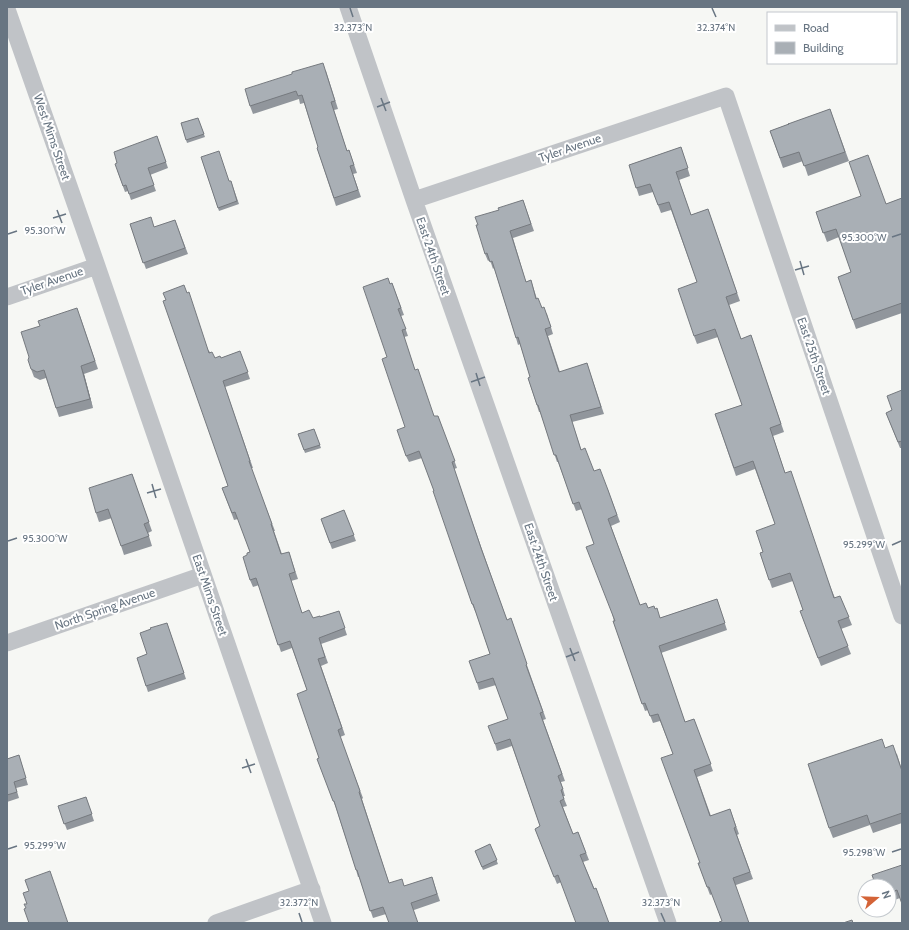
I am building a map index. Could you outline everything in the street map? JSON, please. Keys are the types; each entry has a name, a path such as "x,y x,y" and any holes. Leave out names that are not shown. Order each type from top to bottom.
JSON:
{"street":[{"name":"East 24th Street","path":"348,7 414,200 668,923"},
{"name":"West Mims Street","path":"7,9 97,266"},
{"name":"Tyler Avenue","path":"414,200 726,96"},
{"name":"East 25th Street","path":"726,96 902,616"},
{"name":"Tyler Avenue","path":"7,297 97,266"},
{"name":"East Mims Street","path":"97,266 323,923"},
{"name":"North Spring Avenue","path":"7,643 203,575"},
{"path":"216,923 312,889"}],"building":[{"path":"323,63 335,101 331,102 347,151 349,150 354,165 350,166 358,190 334,198 317,148 318,147 302,95 298,96 296,91 250,106 245,89 292,74 292,72"},
{"path":"830,109 845,152 804,166 799,152 780,158 770,131"},
{"path":"198,118 204,134 186,140 181,123"},
{"path":"157,136 166,162 148,168 154,185 129,194 126,185 123,186 115,164 117,163 114,152"},
{"path":"681,147 688,168 676,172 691,215 708,209 737,293 726,297 741,339 751,335 781,424 770,428 785,473 791,471 834,598 840,596 849,617 838,621 848,646 818,658 800,611 803,610 790,573 769,580 760,553 763,552 756,531 775,524 753,461 734,468 715,414 742,405 715,329 694,336 678,289 697,282 669,202 658,205 650,184 636,188 629,165"},
{"path":"219,151 237,201 218,208 201,157"},
{"path":"868,155 886,204 902,198 902,303 853,320 838,277 851,272 836,229 823,233 816,212 861,196 849,162"},
{"path":"523,200 531,224 510,231 526,282 531,280 536,299 538,298 542,308 544,307 551,327 545,329 559,372 587,363 601,407 570,415 581,450 585,448 594,471 600,469 608,490 617,515 608,519 640,605 646,603 648,608 654,606 655,609 657,608 660,618 717,599 725,623 659,646 685,722 694,719 711,764 694,770 710,816 730,809 736,827 734,828 750,872 733,878 749,923 719,923 722,921 698,863 700,863 661,758 673,754 658,714 650,716 645,703 642,704 613,621 615,621 586,547 594,544 579,502 573,504 556,455 554,455 528,378 530,377 518,337 516,338 492,261 490,262 487,253 485,254 475,217 499,210 498,208"},
{"path":"151,217 154,227 175,220 185,248 143,263 130,224"},
{"path":"388,278 390,284 392,283 401,308 398,309 406,329 402,330 415,370 418,369 434,416 438,416 455,461 452,462 481,548 507,620 511,618 543,712 540,713 562,774 558,776 563,789 561,790 564,799 560,801 573,834 578,832 586,853 580,855 594,889 596,888 609,923 576,923 558,875 554,877 535,829 540,826 510,739 495,744 488,726 508,719 493,678 477,683 469,661 490,654 419,451 406,456 397,430 405,427 382,359 387,357 363,287"},
{"path":"184,285 187,293 189,292 209,353 212,352 215,358 220,356 221,358 240,351 248,372 223,381 281,554 289,552 295,572 289,574 302,613 309,610 313,618 339,611 345,628 319,638 325,657 318,659 342,728 338,730 360,791 359,792 389,883 402,879 404,886 432,877 437,894 411,903 418,923 389,923 383,907 370,911 334,801 317,759 319,758 297,694 307,690 290,641 278,645 256,578 250,580 243,557 250,552 235,512 232,513 222,488 228,486 163,301 166,300 163,293"},
{"path":"77,308 95,361 81,366 90,399 56,408 44,370 37,372 31,369 28,360 29,357 21,332 40,326 38,321"},
{"path":"902,390 902,441 898,442 886,413 892,410 887,396"},
{"path":"314,429 320,445 304,450 298,434"},
{"path":"132,474 149,522 144,524 149,536 121,546 108,509 96,513 89,488"},
{"path":"344,510 354,535 330,543 321,519"},
{"path":"167,623 184,673 146,686 137,658 147,654 140,633 151,629 150,628"},
{"path":"882,739 885,748 893,745 902,771 902,813 870,824 867,815 829,828 808,764"},
{"path":"19,755 26,778 14,782 17,792 7,795 7,759"},
{"path":"86,797 92,814 64,824 58,806"},
{"path":"490,844 497,860 482,867 475,851"},
{"path":"902,865 902,904 897,890 897,878 873,878 872,875"},
{"path":"50,871 68,923 29,923 24,909 26,908 24,904 27,904 23,893 29,891 25,880"},
{"path":"852,920 853,923 843,923"}]}
